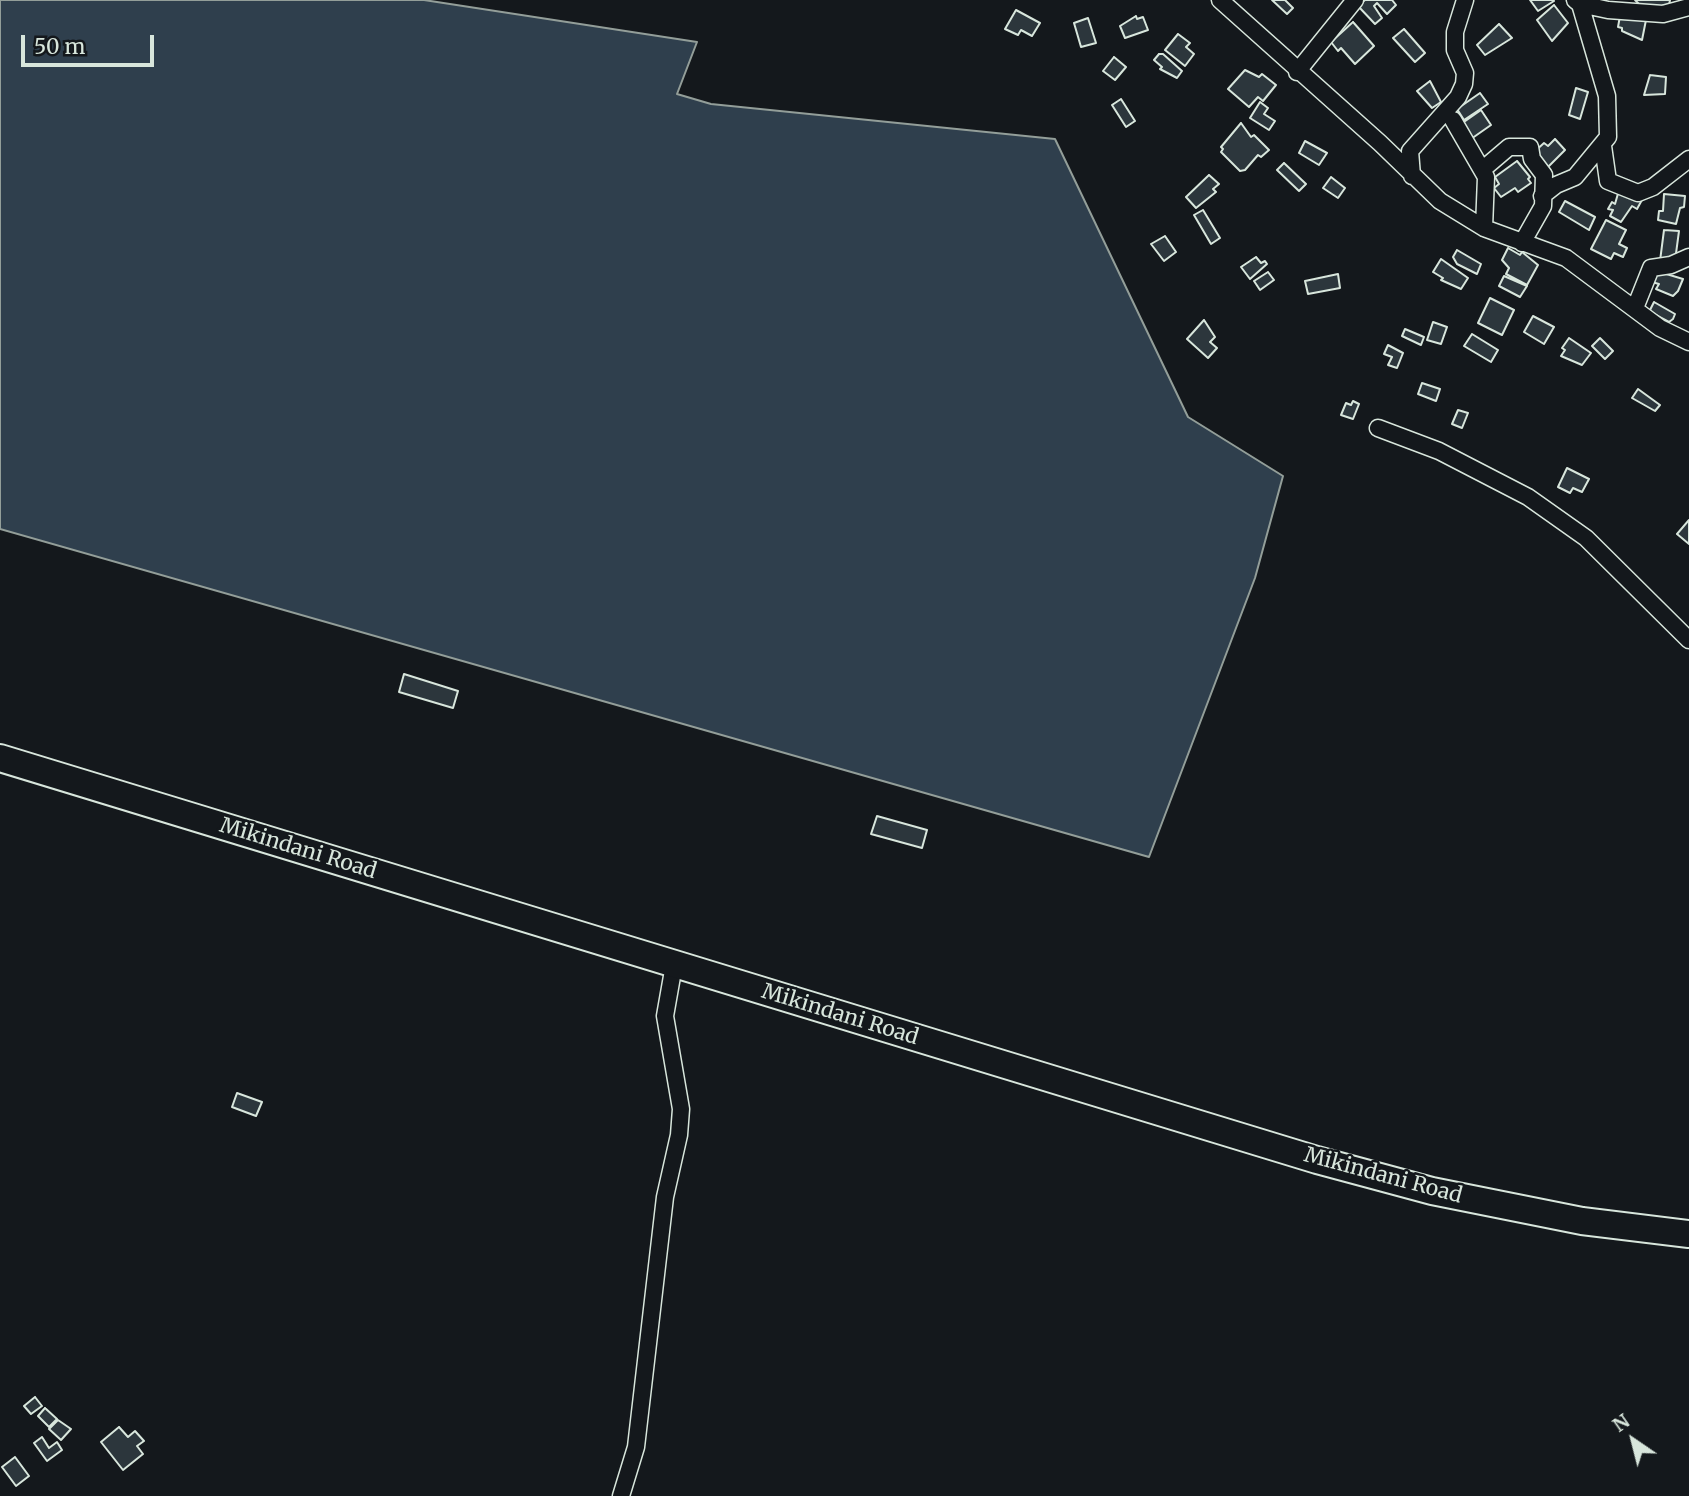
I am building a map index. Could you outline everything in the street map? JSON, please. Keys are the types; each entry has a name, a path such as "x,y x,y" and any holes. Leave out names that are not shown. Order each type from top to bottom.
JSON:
{"highway":[{"name":"Mikindani Road","path":"0,758 1317,1160 1432,1191 1582,1221 1689,1234"}],"street":[{"path":"1220,0 1297,72 1380,143 1440,201 1484,228 1566,258 1660,328 1689,342"},
{"path":"1297,72 1355,0"},
{"path":"1412,176 1410,151 1458,97 1464,84 1465,73 1455,50 1454,32 1465,0"},
{"path":"1689,7 1663,14 1578,2 1607,96 1609,130 1603,146 1608,181 1638,193 1653,187 1689,159"},
{"path":"1453,120 1482,170 1487,188 1484,228"},
{"path":"1482,170 1509,147 1528,145 1532,159 1544,175 1540,214 1522,243"},
{"path":"1542,197 1556,186 1575,177 1591,155 1603,146"},
{"path":"1635,308 1651,268 1671,265 1689,257"},
{"path":"1378,428 1449,456 1528,496 1586,538 1689,640"},
{"path":"621,1496 636,1447 665,1197 679,1135 681,1109 664,1016 674,965"}],"water":[{"path":"0,0 424,0 697,42 677,94 711,104 1055,139 1188,417 1283,476 1255,578 1149,857 0,529"}],"building":[{"path":"1272,0 1285,0 1293,8 1287,14"},
{"path":"1365,0 1392,0 1396,5 1387,14 1377,3 1374,6 1382,18 1375,24 1358,6"},
{"path":"1530,0 1553,0 1554,1 1538,11"},
{"path":"1635,0 1670,0 1668,11 1641,6"},
{"path":"1554,5 1568,23 1552,41 1537,20"},
{"path":"1016,10 1040,23 1032,36 1021,30 1018,35 1005,29"},
{"path":"1136,16 1137,19 1143,17 1148,30 1125,38 1120,26"},
{"path":"1620,16 1646,20 1642,40 1618,27"},
{"path":"1088,18 1096,43 1081,47 1074,23"},
{"path":"1353,22 1374,46 1355,64 1341,48 1338,51 1331,42"},
{"path":"1499,24 1512,38 1485,55 1477,45"},
{"path":"1404,29 1425,53 1415,62 1393,38"},
{"path":"1178,34 1190,43 1186,47 1194,54 1185,66 1165,50"},
{"path":"1159,54 1163,54 1182,71 1177,78 1160,69 1162,67 1154,60"},
{"path":"1114,57 1126,67 1115,80 1103,71"},
{"path":"1245,70 1259,77 1262,74 1276,85 1263,101 1258,97 1249,107 1228,89"},
{"path":"1650,75 1666,77 1665,94 1644,95"},
{"path":"1430,81 1441,102 1432,108 1417,91"},
{"path":"1576,88 1588,92 1580,119 1569,115"},
{"path":"1480,93 1488,104 1464,120 1457,109"},
{"path":"1121,99 1135,121 1126,127 1112,105"},
{"path":"1260,102 1268,108 1264,114 1275,121 1269,130 1250,118"},
{"path":"1481,110 1491,125 1471,139 1461,124"},
{"path":"1241,123 1251,137 1254,135 1269,150 1261,157 1258,155 1245,170 1240,171 1221,152 1221,147"},
{"path":"1555,139 1565,150 1546,169 1533,153 1544,143 1548,146"},
{"path":"1305,141 1327,153 1319,165 1299,153"},
{"path":"1517,161 1530,177 1528,179 1531,183 1518,192 1515,188 1501,197 1494,188 1499,184 1495,177"},
{"path":"1284,163 1306,184 1299,191 1277,170"},
{"path":"1209,175 1219,184 1213,189 1216,192 1196,208 1186,197"},
{"path":"1331,177 1345,188 1338,198 1323,188"},
{"path":"1619,190 1643,198 1637,209 1632,206 1621,222 1610,216 1613,210 1608,209 1612,202 1615,204"},
{"path":"1664,194 1685,196 1684,207 1680,208 1676,224 1658,220 1659,211 1663,211"},
{"path":"1565,201 1595,217 1589,230 1559,212"},
{"path":"1203,210 1220,238 1211,244 1194,215"},
{"path":"1606,220 1626,230 1619,244 1627,248 1623,257 1614,253 1611,259 1591,249"},
{"path":"1664,230 1679,231 1675,261 1660,261"},
{"path":"1165,236 1176,252 1164,261 1151,244"},
{"path":"1508,248 1520,255 1522,252 1538,265 1527,285 1506,274 1509,268 1502,260"},
{"path":"1457,250 1481,264 1477,274 1457,264 1453,257"},
{"path":"1256,257 1261,263 1265,261 1267,264 1250,279 1241,267"},
{"path":"1441,259 1468,278 1461,289 1441,280 1443,278 1433,272"},
{"path":"1653,270 1683,279 1673,296 1656,289 1659,284 1648,281"},
{"path":"1268,272 1274,280 1260,290 1254,281"},
{"path":"1338,274 1340,288 1308,294 1305,281"},
{"path":"1504,276 1527,286 1520,297 1499,286"},
{"path":"1490,298 1514,310 1502,335 1478,323"},
{"path":"1654,302 1675,314 1673,319 1669,322 1652,313 1650,310"},
{"path":"1533,316 1554,327 1544,344 1524,332"},
{"path":"1204,320 1215,337 1210,342 1217,348 1208,358 1187,339"},
{"path":"1433,322 1447,327 1441,344 1427,340"},
{"path":"1405,329 1424,337 1421,345 1402,336"},
{"path":"1472,334 1498,350 1491,362 1464,346"},
{"path":"1569,338 1591,353 1582,365 1561,356 1565,350 1562,348"},
{"path":"1600,338 1613,351 1605,359 1592,346"},
{"path":"1388,345 1403,353 1397,368 1388,365 1392,357 1384,354"},
{"path":"1422,383 1440,389 1436,401 1418,394"},
{"path":"1638,389 1660,405 1655,411 1632,398"},
{"path":"1353,401 1359,404 1353,419 1341,415 1346,403 1351,405"},
{"path":"1458,410 1468,413 1462,428 1452,424"},
{"path":"1567,468 1589,479 1582,492 1573,488 1570,493 1558,487"},
{"path":"1689,520 1689,544 1677,534"},
{"path":"404,674 458,691 453,708 399,692"},
{"path":"877,816 927,830 922,848 871,834"},
{"path":"237,1093 262,1102 256,1116 232,1107"},
{"path":"35,1397 42,1406 31,1414 24,1406"},
{"path":"45,1408 57,1419 49,1427 38,1416"},
{"path":"58,1420 71,1429 61,1440 49,1429"},
{"path":"119,1427 128,1437 135,1431 144,1441 137,1446 143,1454 123,1470 101,1442"},
{"path":"42,1437 49,1448 57,1442 62,1450 47,1461 34,1443"},
{"path":"15,1457 29,1476 16,1486 2,1467"}]}
